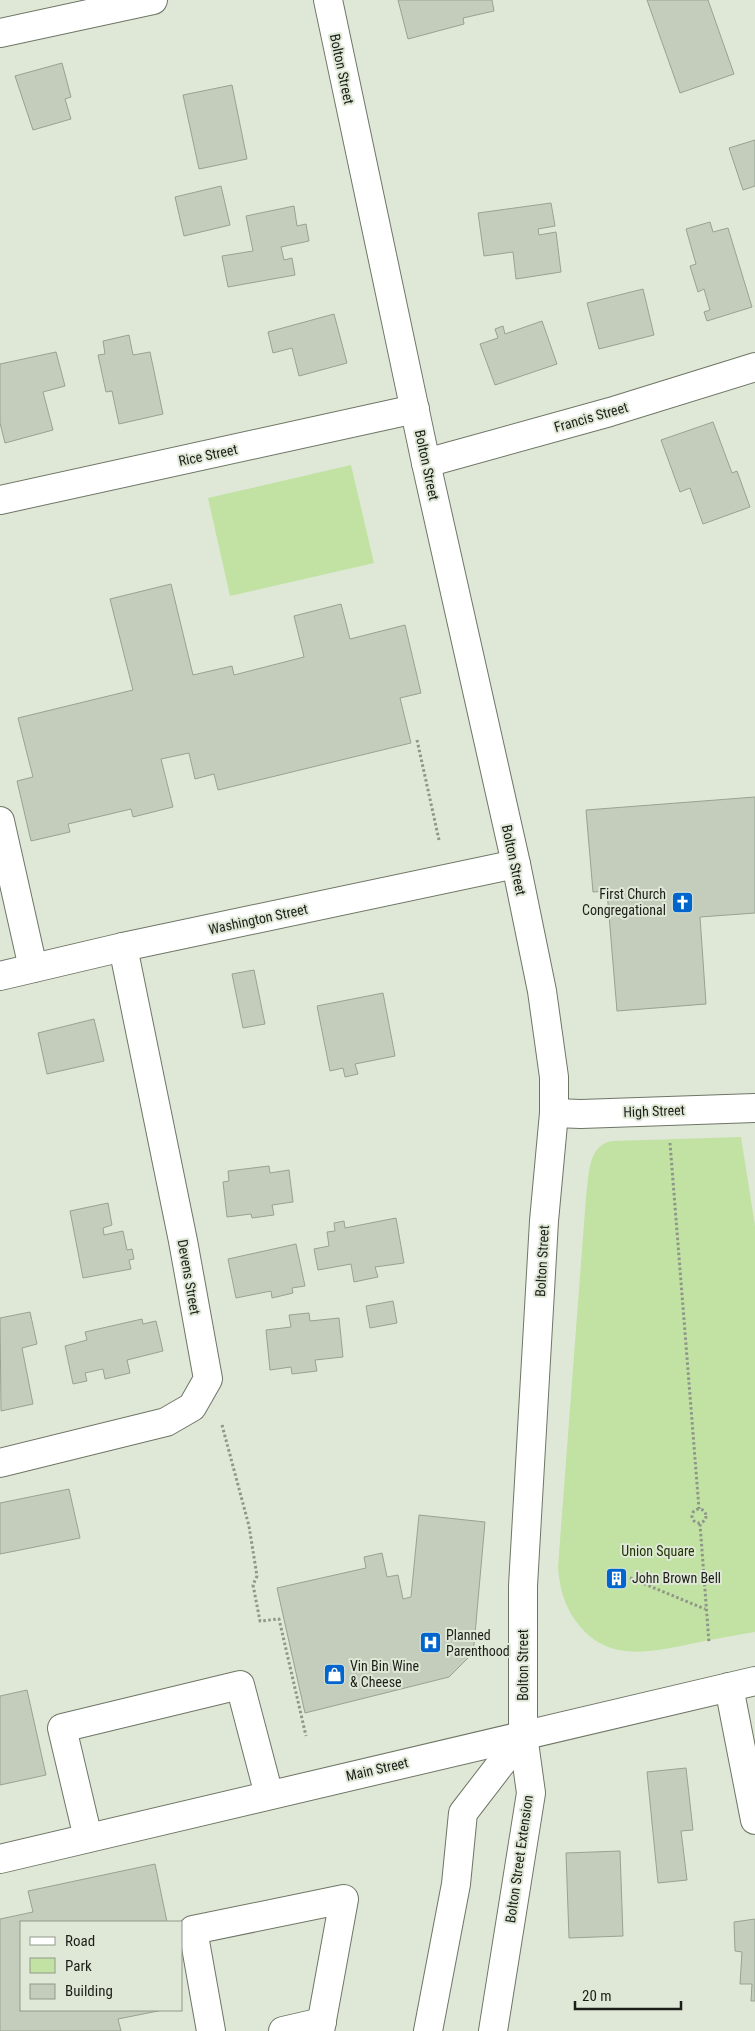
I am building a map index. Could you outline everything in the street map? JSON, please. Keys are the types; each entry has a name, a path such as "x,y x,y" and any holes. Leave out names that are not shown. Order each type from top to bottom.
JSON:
{"main road":[{"path":"0,33 153,0"},
{"name":"Bolton Street","path":"328,0 426,463 516,864 542,991 554,1077 554,1113 544,1221 523,1586 523,1735"},
{"name":"Francis Street","path":"426,463 610,412 755,367"},
{"name":"Rice Street","path":"0,500 415,409"},
{"path":"0,821 33,968"},
{"name":"Washington Street","path":"0,976 123,947 516,864"},
{"name":"Devens Street","path":"0,1463 166,1422 192,1407 208,1379 183,1241 123,947"},
{"name":"High Street","path":"554,1113 581,1114 755,1108"},
{"name":"Main Street","path":"0,1859 755,1681"},
{"path":"88,1838 62,1728 240,1685 269,1795"},
{"path":"729,1687 755,1820"},
{"path":"428,2031 456,1884 463,1813 523,1735"},
{"name":"Bolton Street Extension","path":"493,2031 531,1793 523,1735"},
{"path":"211,2031 193,1930 344,1899 321,2027 283,2031"}],"path":[{"path":"417,740 439,840"},
{"path":"673,1168 699,1509 707,1515 704,1522 700,1524"},
{"path":"222,1425 249,1526 257,1576 253,1585 260,1622 278,1619 306,1736"},
{"path":"699,1509 693,1512 692,1517 696,1523 700,1524"},
{"path":"700,1524 709,1643"},
{"path":"630,1578 705,1609"}],"green space":[{"path":"351,465 374,563 230,596 208,498"},
{"name":"Union Square","path":"741,1137 755,1226 755,1632 663,1649 632,1652 617,1650 603,1645 578,1624 569,1610 564,1597 558,1567 586,1197 591,1163 598,1149 612,1141"}],"building":[{"path":"398,0 492,0 494,11 463,18 464,24 408,39"},
{"path":"647,0 708,0 734,74 680,93"},
{"path":"62,63 71,97 65,99 71,119 33,130 15,76"},
{"path":"232,85 247,159 199,169 183,95"},
{"path":"755,140 755,186 743,190 729,148"},
{"path":"221,186 230,225 184,236 175,197"},
{"path":"551,203 555,226 538,229 539,235 556,232 561,272 516,279 513,252 484,256 478,213"},
{"path":"294,206 297,226 306,224 309,241 281,247 284,260 292,258 295,275 228,287 222,256 253,251 246,216"},
{"path":"710,222 713,232 728,228 752,307 707,321 704,312 710,310 704,289 698,292 690,266 696,264 686,229"},
{"path":"643,289 654,335 599,349 587,303"},
{"path":"334,314 347,363 299,376 292,348 273,353 268,332"},
{"path":"542,321 557,364 495,385 480,344 498,338 495,329 503,326 505,334"},
{"path":"129,335 133,355 150,352 163,414 119,424 112,391 106,392 98,355 105,354 103,341"},
{"path":"56,352 65,386 43,392 53,430 5,443 0,423 0,364"},
{"path":"713,422 732,473 737,471 750,507 703,524 690,488 680,492 661,440"},
{"path":"171,584 193,675 232,666 234,675 304,657 294,616 341,604 350,639 405,625 421,693 400,698 411,743 218,790 214,774 195,779 189,753 161,759 173,807 133,817 131,809 68,824 70,832 31,841 17,781 33,777 18,718 133,690 110,599"},
{"name":"First Church Congregational","path":"755,797 755,913 700,917 706,1004 617,1011 607,891 593,892 586,810"},
{"path":"254,970 265,1024 243,1028 232,974"},
{"path":"383,993 395,1056 355,1064 358,1074 345,1077 343,1068 330,1071 317,1006"},
{"path":"94,1019 104,1061 47,1074 38,1033"},
{"path":"269,1166 270,1173 289,1170 293,1202 272,1205 274,1215 252,1218 251,1214 227,1217 223,1182 229,1181 228,1171"},
{"path":"108,1203 112,1225 103,1228 104,1235 123,1231 127,1250 132,1249 134,1259 129,1260 131,1269 83,1278 70,1211"},
{"path":"396,1218 404,1263 375,1267 378,1277 354,1282 351,1264 318,1270 314,1249 329,1246 327,1232 335,1231 334,1223 344,1221 345,1228"},
{"path":"296,1244 305,1286 292,1288 293,1293 272,1298 271,1291 236,1298 228,1259"},
{"path":"393,1301 397,1323 370,1328 366,1306"},
{"path":"30,1312 37,1344 22,1348 33,1404 1,1411 0,1318"},
{"path":"309,1313 310,1321 339,1318 343,1357 315,1360 317,1371 292,1374 291,1367 270,1370 266,1330 291,1327 289,1315"},
{"path":"142,1319 143,1324 156,1321 163,1351 127,1360 130,1373 105,1379 103,1369 85,1373 87,1381 73,1384 65,1346 87,1340 85,1332"},
{"path":"69,1489 80,1538 0,1554 0,1503"},
{"path":"419,1515 485,1522 474,1645 468,1658 449,1677 305,1713 277,1588 366,1568 364,1557 382,1553 387,1577 398,1575 403,1599 411,1597"},
{"name":"John Brown Bell","path":"611,1569 625,1574 620,1587 606,1582"},
{"path":"27,1690 46,1775 0,1785 0,1696"},
{"path":"686,1768 693,1830 681,1831 687,1880 658,1883 647,1772"},
{"path":"620,1851 623,1936 569,1938 566,1853"},
{"path":"155,1864 167,1921 20,1921 20,2011 158,2011 118,2019 121,2031 0,2031 0,1919 33,1912 28,1891"},
{"path":"755,1919 755,2001 751,2001 752,1984 740,1984 742,1952 735,1951 734,1922"}],"place":[{"name":"First Church Congregational","path":"682,902"},
{"name":"John Brown Bell","path":"616,1578"},
{"name":"Planned Parenthood","path":"430,1643"},
{"name":"Vin Bin Wine & Cheese","path":"334,1674"}]}
